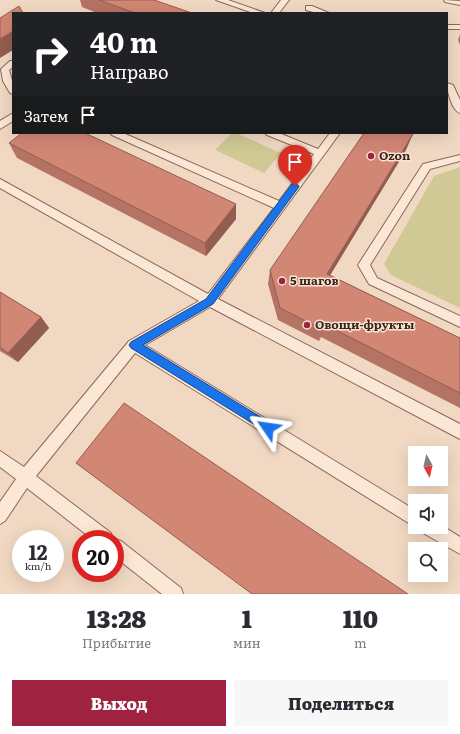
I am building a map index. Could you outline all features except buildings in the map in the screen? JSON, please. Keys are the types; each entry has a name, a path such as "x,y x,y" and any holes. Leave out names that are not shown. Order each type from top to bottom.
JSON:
{"lane":[{"path":"220,0 257,12"},
{"path":"276,12 285,0"},
{"path":"448,0 460,3"},
{"path":"309,8 322,12"},
{"path":"448,26 460,26"},
{"path":"12,64 5,69 7,81 12,89"},
{"path":"448,84 460,110"},
{"path":"0,126 12,117"},
{"path":"117,134 280,206"},
{"path":"272,134 320,153"},
{"path":"0,516 26,477 134,345 210,302 334,134"},
{"path":"460,158 427,166 364,265 373,281 460,322"},
{"path":"0,183 210,302 460,432"},
{"path":"134,345 408,515"},
{"path":"0,458 94,530"},
{"path":"440,534 460,546"},
{"path":"124,554 175,594"}],"shaded area":[{"path":"231,134 238,134 281,153 264,173 215,150"},
{"path":"460,167 460,308 391,275 384,264 434,176"}],"place":[{"name":"Ozon","path":"371,156"},
{"name":"5 шагов","path":"282,281"},
{"name":"Овощи-фрукты","path":"307,325"}],"route":[{"path":"268,428 134,345 210,302 295,186"}]}
